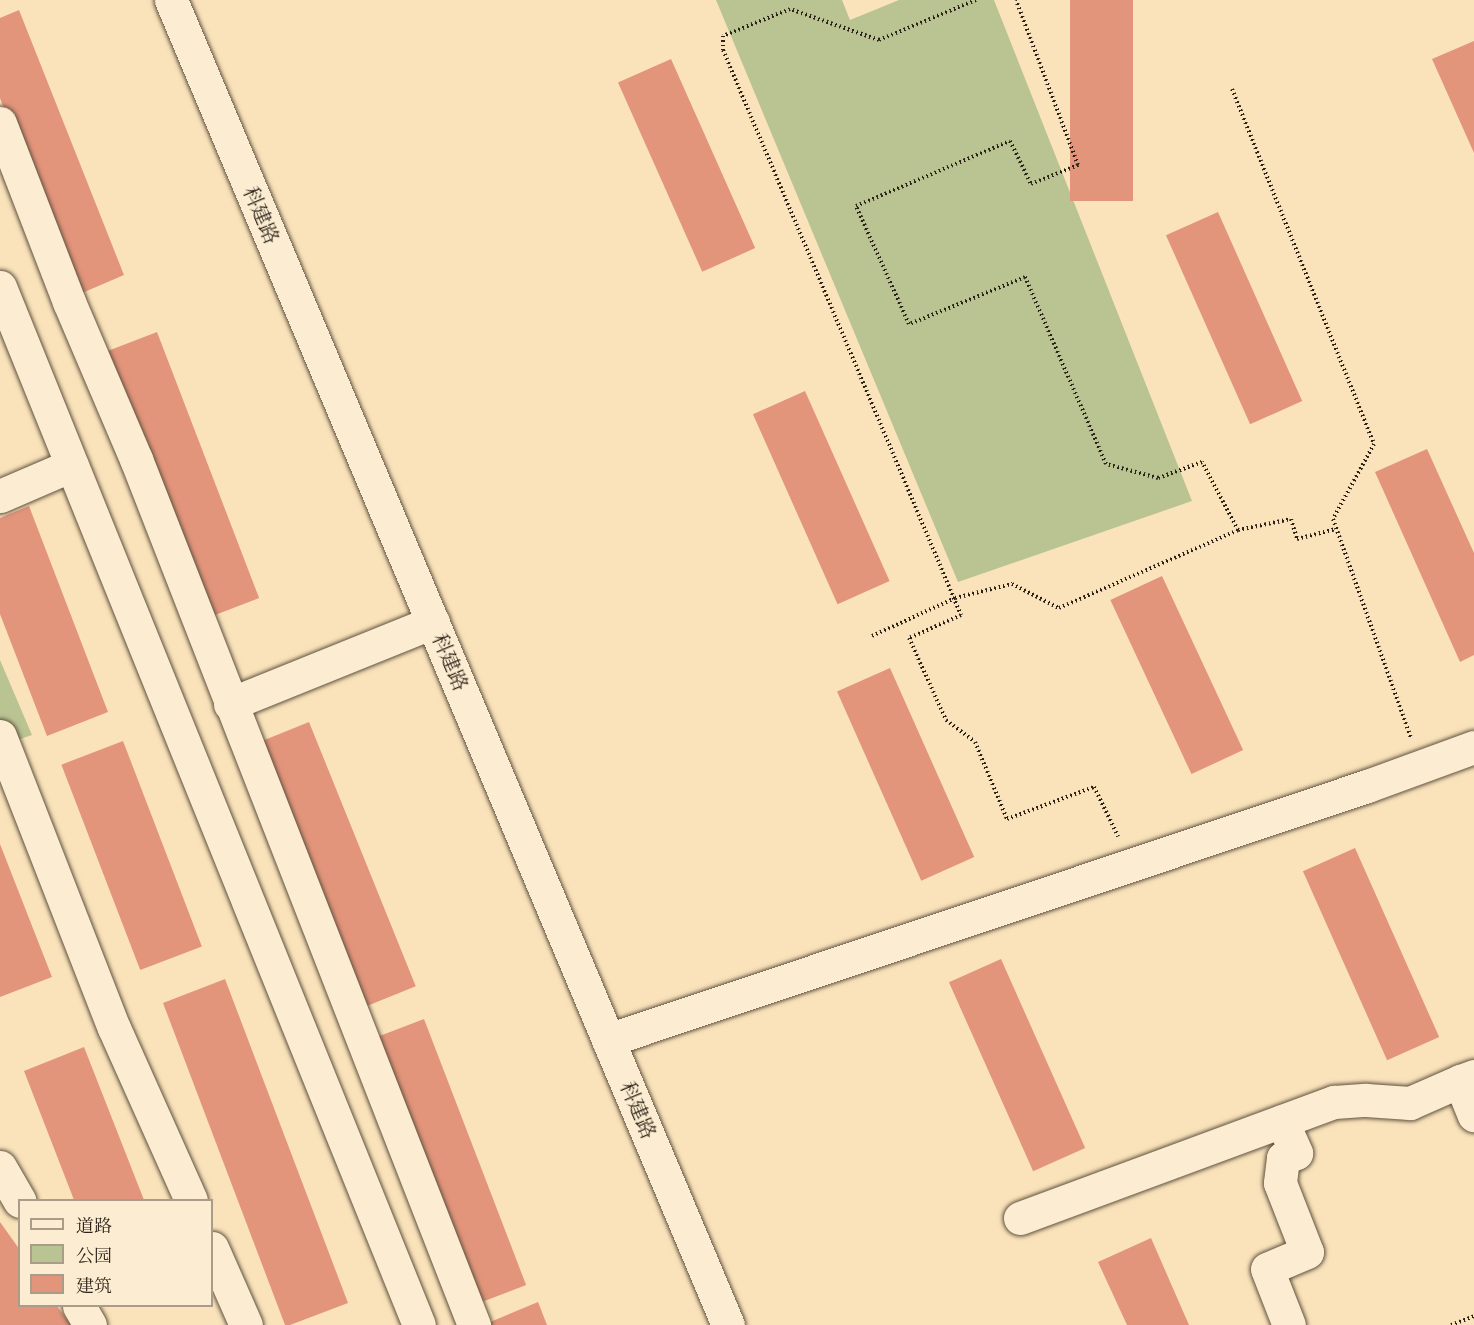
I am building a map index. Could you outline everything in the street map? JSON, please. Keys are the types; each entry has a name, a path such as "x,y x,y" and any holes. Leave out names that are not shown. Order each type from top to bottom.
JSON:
{"street":[{"name":"科建路","path":"171,0 728,1325"},
{"path":"0,123 69,302 136,459 474,1325"},
{"path":"0,287 419,1325"},
{"path":"0,496 72,465"},
{"path":"230,704 433,622"},
{"path":"0,736 114,1028 190,1199"},
{"path":"608,1040 1474,747"},
{"path":"1020,1218 1334,1102 1366,1100 1410,1103 1467,1079 1474,1115"},
{"path":"1282,1121 1296,1153 1283,1158 1280,1183 1307,1252 1267,1269 1289,1325"},
{"path":"0,1167 19,1199"},
{"path":"213,1250 246,1325"},
{"path":"80,1307 90,1325"}],"path":[{"path":"976,0 879,40 790,9 723,36 723,50 962,615 909,638 946,720 975,742 1007,819 1094,787 1133,864"},
{"path":"1016,0 1078,165 1031,184 1010,141 856,206 909,324 1025,278 1106,464 1158,478 1202,462 1238,530"},
{"path":"1232,89 1374,444 1333,519 1421,766"},
{"path":"872,636 955,598 1012,584 1059,608 1238,530 1291,519 1297,539 1336,529"},
{"path":"1451,1325 1474,1316"}],"green space":[{"path":"716,0 842,0 850,20 899,0 994,0 1192,501 958,582"},
{"path":"0,660 32,735 0,746"}],"building":[{"path":"1070,0 1133,0 1133,201 1070,201"},
{"path":"19,10 124,275 75,296 0,98 0,18"},
{"path":"1474,41 1474,153 1432,59"},
{"path":"671,59 755,248 702,272 618,83"},
{"path":"1218,212 1302,401 1250,424 1166,235"},
{"path":"157,332 259,598 204,619 102,353"},
{"path":"805,391 890,581 838,604 753,414"},
{"path":"1427,449 1474,553 1474,655 1460,662 1375,472"},
{"path":"29,506 108,712 47,736 0,614 0,518"},
{"path":"1162,576 1243,750 1191,774 1110,600"},
{"path":"890,668 974,857 921,881 837,692"},
{"path":"309,722 416,986 362,1008 255,744"},
{"path":"123,741 202,946 140,970 61,765"},
{"path":"0,844 52,977 0,997"},
{"path":"1355,848 1439,1037 1387,1060 1303,871"},
{"path":"1001,959 1085,1148 1033,1171 949,982"},
{"path":"225,979 348,1303 290,1325 285,1325 163,1003"},
{"path":"424,1019 526,1285 472,1306 370,1040"},
{"path":"84,1047 144,1199 74,1199 24,1071"},
{"path":"0,1222 18,1247 18,1307 58,1307 71,1325 0,1325"},
{"path":"1151,1238 1189,1325 1127,1325 1098,1262"},
{"path":"538,1302 547,1325 483,1325"}]}
